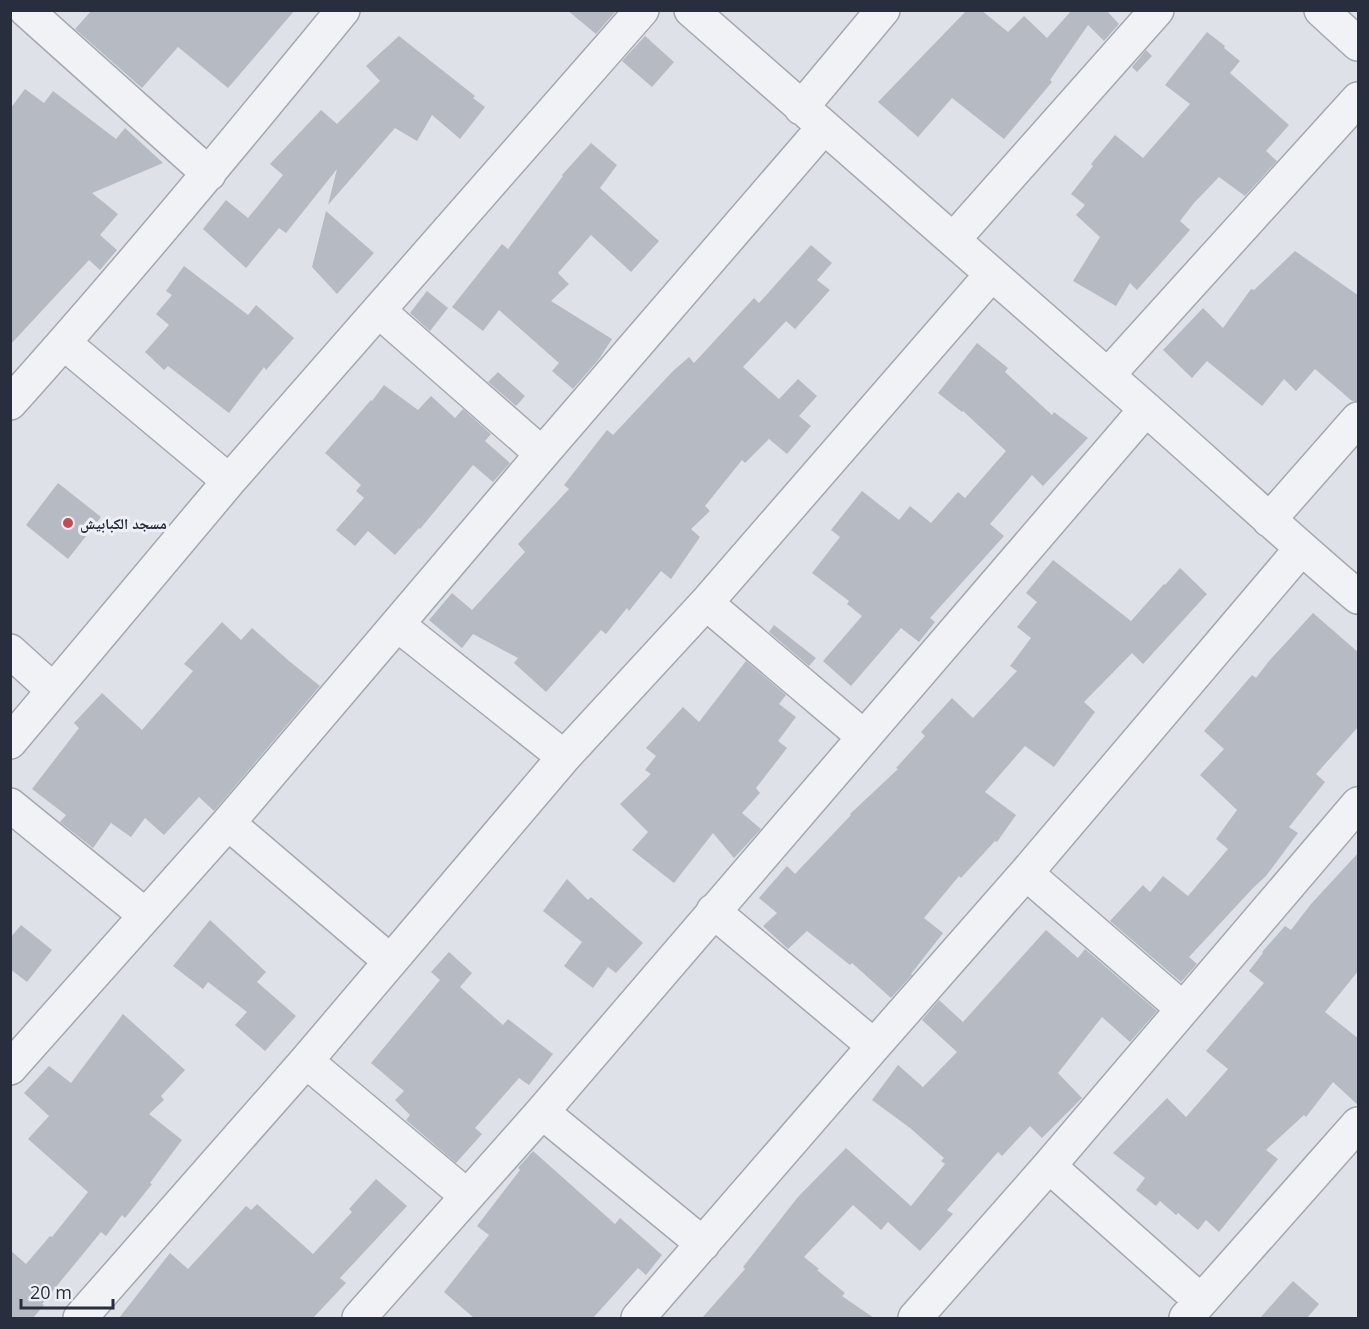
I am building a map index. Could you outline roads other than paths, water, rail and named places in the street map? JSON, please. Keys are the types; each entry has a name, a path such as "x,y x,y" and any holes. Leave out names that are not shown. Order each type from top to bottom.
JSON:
{"street":[{"path":"26,10 209,174"},
{"path":"10,403 209,174 343,10"},
{"path":"10,742 229,481 642,10"},
{"path":"691,10 1108,375 1301,549 1359,597"},
{"path":"10,1068 228,823 542,454 812,117 883,10"},
{"path":"953,240 1157,10"},
{"path":"1321,10 1359,44"},
{"path":"1108,375 1359,99"},
{"path":"80,1318 306,1061 564,757 706,603 991,274"},
{"path":"379,311 542,454"},
{"path":"64,343 229,481"},
{"path":"359,1318 542,1113 1146,409"},
{"path":"1269,520 1359,419"},
{"path":"638,1318 1026,873 1301,549"},
{"path":"706,603 864,737"},
{"path":"398,625 564,757"},
{"path":"10,651 53,690"},
{"path":"915,1318 1049,1166 1359,804"},
{"path":"10,805 145,915"},
{"path":"228,823 390,961"},
{"path":"1026,873 1182,1008"},
{"path":"713,911 874,1046"},
{"path":"306,1061 467,1196"},
{"path":"542,1113 703,1244"},
{"path":"1049,1166 1193,1310 1352,1145"}],"place":[{"name":"مسجد الكبابيش","path":"68,523"}]}
